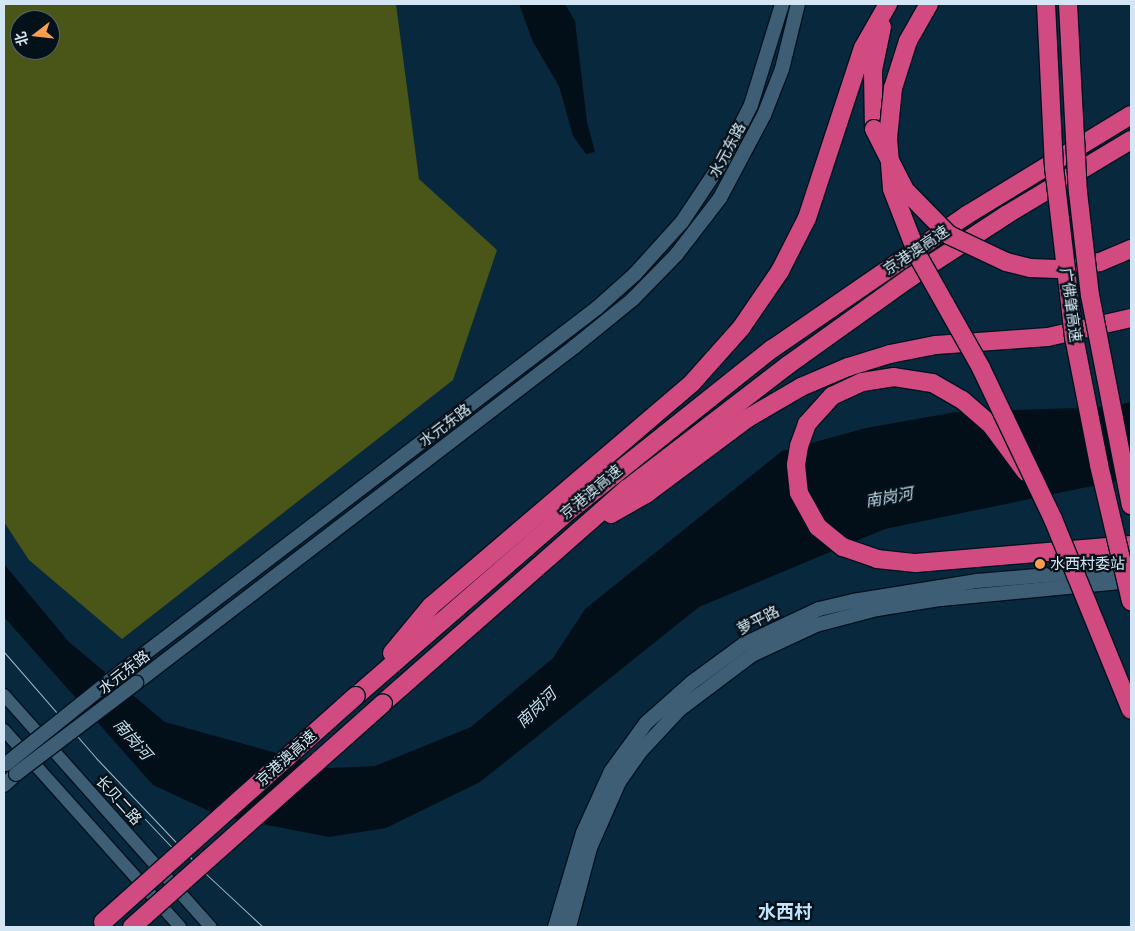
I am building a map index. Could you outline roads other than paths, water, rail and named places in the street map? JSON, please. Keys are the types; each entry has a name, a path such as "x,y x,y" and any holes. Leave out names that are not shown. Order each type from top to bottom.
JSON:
{"highway":[{"path":"890,4 881,30 873,70 874,129 887,159 905,190 949,235 1006,262 1030,268 1064,269 1100,262 1131,249"},
{"path":"356,696 431,606 692,383 741,328 780,271 807,218 863,48 890,4"},
{"path":"929,4 908,41 893,88 888,138 892,189 918,256 981,368 1036,486 1098,624 1131,710"},
{"name":"广佛肇高速","path":"1046,4 1054,167 1074,337 1101,474 1131,601"},
{"name":"广佛肇高速","path":"1068,4 1078,192 1090,295 1131,506"},
{"name":"京港澳高速","path":"100,925 356,696 565,514 750,366 818,315 967,215 1131,115"},
{"name":"京港澳高速","path":"132,927 567,540 715,420 911,277 1006,215 1131,140"},
{"path":"567,540 646,494 748,418 800,387 848,367 890,354 936,345 1048,337 1131,318"},
{"path":"1036,486 978,411 932,383 894,377 847,387 819,408 807,424 799,446 796,466 799,493 805,509 830,539 857,554 894,562 916,563 1131,545"}],"main road":[{"name":"水元东路","path":"5,764 126,668 597,308 635,274 682,222 722,162 751,105 782,4"},
{"name":"水元东路","path":"4,785 633,299 676,255 720,198 764,115 782,69 798,4"},
{"name":"萝平路","path":"555,927 583,832 611,771 646,723 691,682 744,644 819,609 853,601 978,581 1131,568"},
{"name":"萝平路","path":"569,927 590,848 619,782 640,752 679,710 752,655 824,622 877,609 941,599 1131,581"}],"street":[{"name":"长贝二路","path":"4,695 211,927"},
{"path":"4,730 180,927"}],"water":[{"path":"519,4 565,4 575,21 587,122 595,152 586,154 573,136 559,86 533,42"},
{"name":"南岗河","path":"1131,402 1131,478 885,529 699,607 480,782 386,828 329,837 220,816 153,785 4,617 4,564 69,642 165,722 330,768 375,766 471,727 553,658 585,609 782,451 866,428 956,412 1110,407"}],"tram line":[{"path":"4,652 96,758 206,874 263,927"},
{"path":"145,819 181,857"}],"place":[{"name":"水西村委站","path":"1040,564"}],"district":[{"name":"水西村","path":"785,911"}]}
